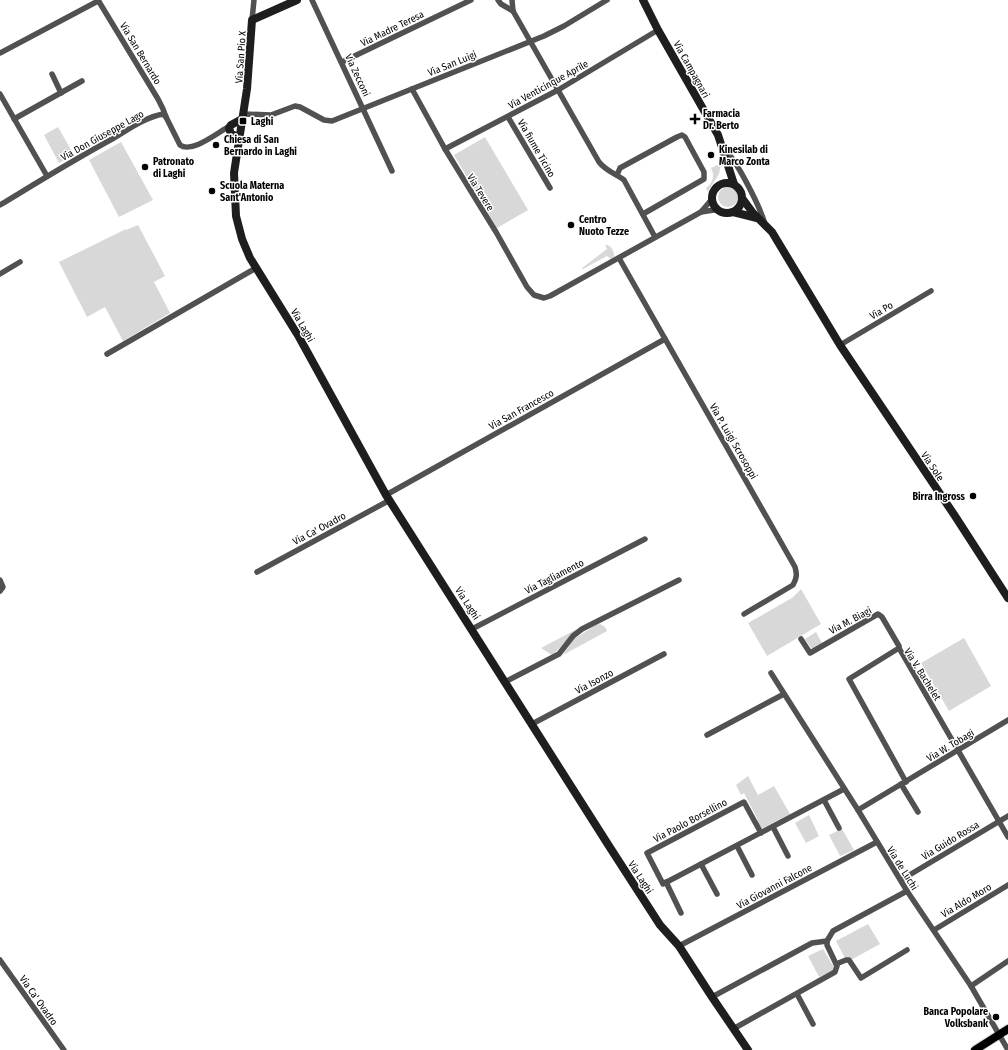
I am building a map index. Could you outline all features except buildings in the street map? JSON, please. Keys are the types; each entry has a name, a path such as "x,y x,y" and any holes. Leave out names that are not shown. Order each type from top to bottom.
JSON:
{"main road":[{"path":"975,1050 1008,1029"}],"street":[{"path":"0,54 98,0"},
{"name":"Via San Bernardo","path":"98,0 161,104 166,117"},
{"path":"252,20 254,0"},
{"name":"Via San Pio X","path":"235,128 250,58 252,20 297,0"},
{"name":"Via Zecconi","path":"235,128 295,106 300,107 324,120 332,121 363,109 312,0"},
{"name":"Via Madre Teresa","path":"342,62 471,0"},
{"path":"498,0 501,4 513,11"},
{"path":"512,0 513,11 600,162 605,169 624,180 655,237"},
{"name":"Via San Luigi","path":"363,109 531,41 560,28 608,0"},
{"name":"Via Campagnari","path":"643,0 658,30 718,135 734,184"},
{"name":"Via Venticinque Aprile","path":"445,149 558,90 658,30"},
{"path":"52,74 61,93"},
{"path":"14,119 82,81"},
{"name":"Via Tevere","path":"412,89 445,149 527,286 534,295 542,298 550,296 619,258"},
{"path":"0,94 47,176"},
{"path":"363,109 392,171"},
{"name":"Via Don Giuseppe Lago","path":"0,205 47,176 149,119 163,114 166,117"},
{"path":"166,117 180,145 184,148 201,143 235,128"},
{"name":"Via fiume Ticino","path":"508,117 550,188"},
{"name":"Via Laghi","path":"235,128 234,169 236,216 242,239 256,268 299,337 388,497 660,925 679,946 748,1050"},
{"path":"617,175 620,168 677,137 682,135 685,137 704,172 704,179 643,214"},
{"name":"Via Campagnari","path":"723,148 728,152 758,205 762,221"},
{"name":"Via Campagnari","path":"719,186 725,172 726,160"},
{"path":"701,212 712,199 715,189 726,183 734,184 740,190 742,198 740,206 733,212"},
{"name":"Via Campagnari","path":"742,198 772,232 840,345"},
{"path":"712,199 719,210"},
{"path":"619,258 701,212 719,210 729,213 733,212 750,215 762,221"},
{"name":"Via P. Luigi Scrosoppi","path":"619,258 795,567 797,574 793,585 744,614"},
{"path":"0,274 20,262"},
{"path":"107,354 256,268"},
{"name":"Via Po","path":"840,345 931,291"},
{"name":"Via San Francesco","path":"388,497 665,339"},
{"name":"Via Sole","path":"840,345 951,509 1008,598"},
{"name":"Via Ca' Ovadro","path":"257,572 388,497"},
{"name":"Via Tagliamento","path":"472,629 645,539"},
{"path":"0,580 1,589"},
{"path":"505,682 559,654 573,636 582,629 679,580"},
{"name":"Via M. Biagi","path":"801,638 810,653 878,614 882,616 899,648"},
{"name":"Via V. Bachelet","path":"904,783 849,679 899,648 1008,838"},
{"name":"Via Isonzo","path":"532,724 664,654"},
{"name":"Via de Luchi","path":"771,673 858,810 907,891 970,986 1008,1050"},
{"path":"707,735 784,694"},
{"name":"Via W. Tobagi","path":"858,810 1008,720"},
{"path":"904,783 918,812"},
{"path":"666,882 844,789"},
{"path":"824,800 839,828"},
{"name":"Via Paolo Borsellino","path":"681,913 666,882 662,884 647,853 744,802 761,833"},
{"name":"Via Guido Rossa","path":"901,880 1008,816"},
{"path":"773,827 788,856"},
{"name":"Via Giovanni Falcone","path":"679,946 876,842"},
{"path":"737,846 752,875"},
{"path":"701,864 717,894"},
{"name":"Via Aldo Moro","path":"934,930 1008,885"},
{"path":"733,1029 833,974 837,970 836,964 827,945 827,940 833,931 907,891"},
{"path":"712,997 812,942 827,940"},
{"path":"836,964 849,960 861,978 907,950"},
{"name":"Via Ca' Ovadro","path":"0,960 64,1050"},
{"path":"970,986 1008,961"},
{"path":"797,994 813,1024"}],"shaded area":[{"path":"58,127 74,155 59,163 44,135"},
{"path":"485,137 528,210 497,228 454,155"},
{"path":"121,142 153,200 119,217 89,160"},
{"path":"720,164 718,176 708,192 706,188 712,182 713,177 711,168"},
{"path":"728,187 735,190 738,197 735,204 728,207 721,204 718,197 721,190"},
{"path":"138,225 165,276 154,282 170,313 123,341 105,307 87,317 59,262 126,229"},
{"path":"605,245 612,248 614,257 611,259 607,256 583,269 582,268 607,249"},
{"path":"801,589 821,624 767,656 748,623 792,598"},
{"path":"600,624 605,627 607,631 563,655 574,639"},
{"path":"577,629 552,655 541,648"},
{"path":"816,632 822,643 811,648 805,639"},
{"path":"964,638 991,686 949,711 921,663"},
{"path":"748,776 758,795 774,786 790,814 759,830 756,821 758,820 744,793 741,795 736,785"},
{"path":"809,815 819,836 806,843 795,823"},
{"path":"842,829 854,850 840,856 829,835"},
{"path":"868,924 880,944 847,962 836,941"},
{"path":"823,949 835,969 819,977 808,956"}],"place":[{"name":"Farmacia Dr. Berto","path":"695,119"},
{"name":"Laghi","path":"243,121"},
{"name":"Chiesa di San Bernardo in Laghi","path":"216,145"},
{"name":"Kinesilab di Marco Zonta","path":"711,155"},
{"name":"Patronato di Laghi","path":"145,167"},
{"name":"Scuola Materna Sant'Antonio","path":"212,191"},
{"name":"Centro Nuoto Tezze","path":"571,225"},
{"name":"Birra Ingross","path":"973,496"},
{"name":"Banca Popolare Volksbank","path":"996,1017"}]}
